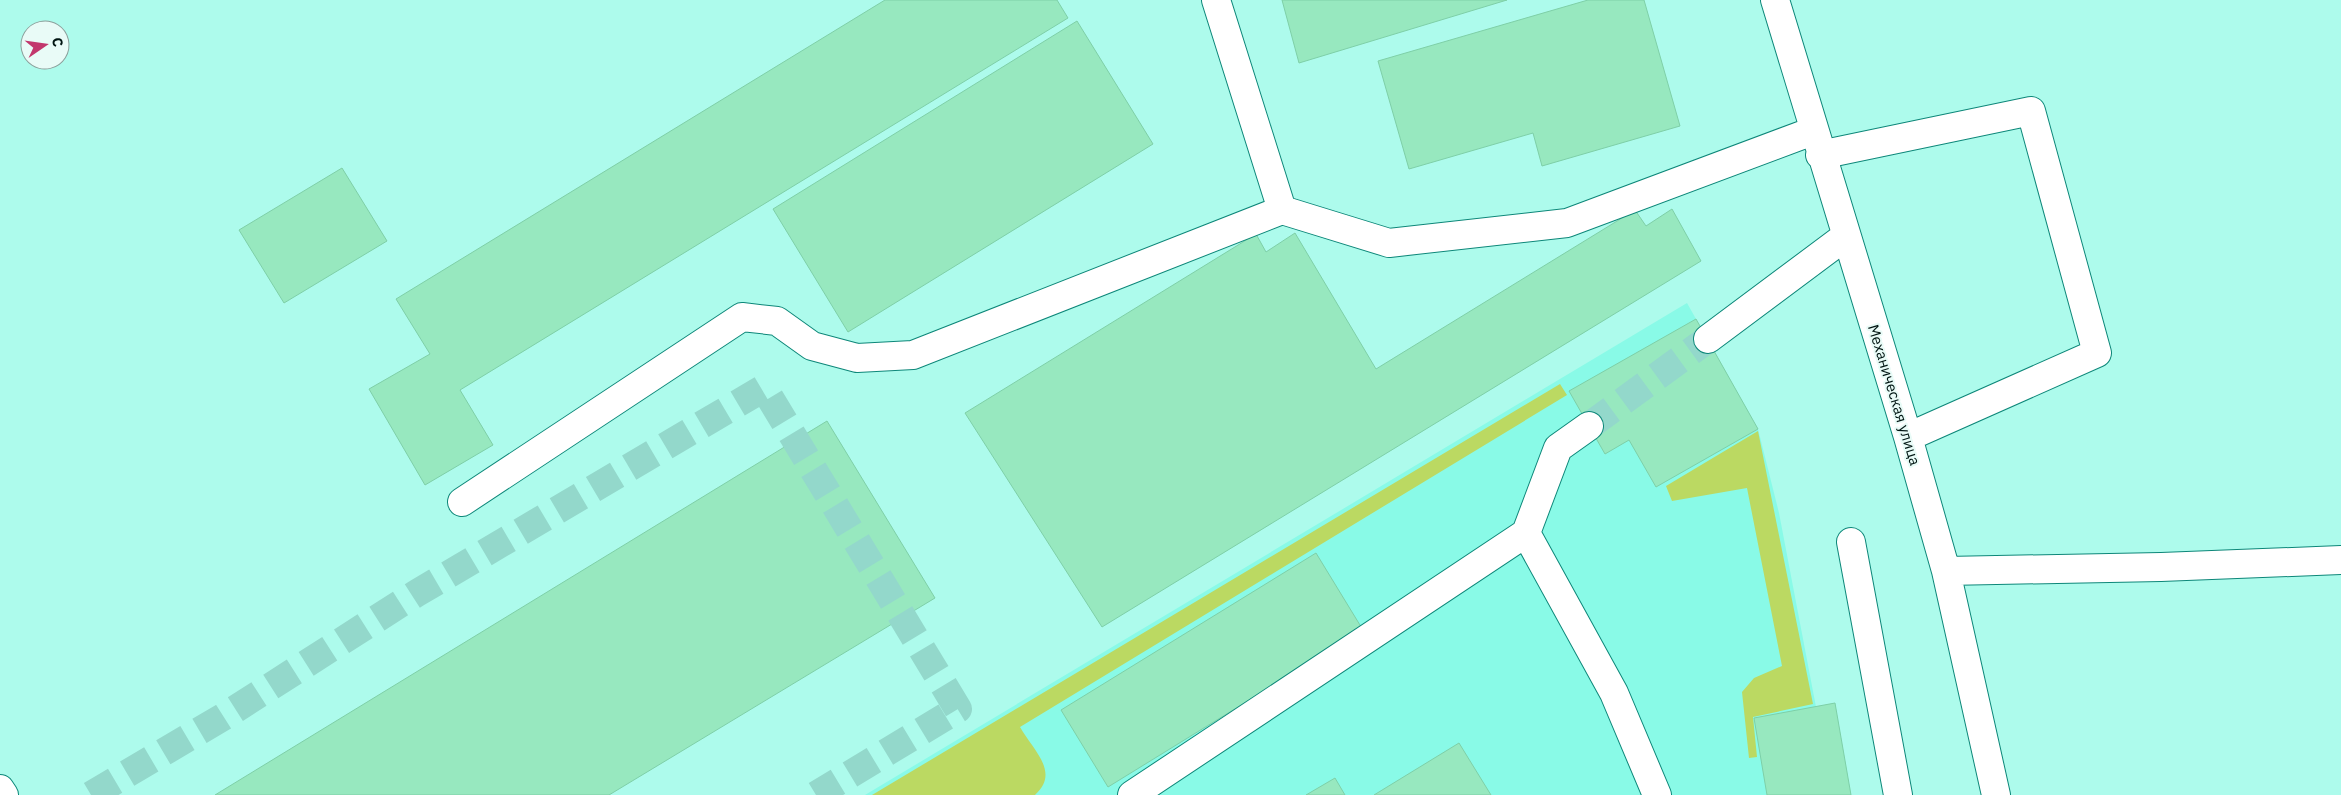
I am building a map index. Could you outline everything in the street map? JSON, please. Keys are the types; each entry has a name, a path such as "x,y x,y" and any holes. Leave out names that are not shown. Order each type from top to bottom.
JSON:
{"street":[{"path":"1216,0 1282,210"},
{"name":"Механическая улица","path":"1775,0 1908,437 1946,571 1996,795"},
{"path":"462,502 742,317 777,321 812,346 857,358 913,355 1282,210 1388,244 1567,223 1817,143 2031,111 2097,353 1908,437"},
{"path":"1708,339 1846,236"},
{"path":"1132,795 1526,533 1558,448 1589,426"},
{"path":"1526,533 1614,693 1657,795"},
{"path":"1852,542 1898,795"},
{"path":"1946,571 2162,567 2341,560"},
{"path":"0,789 4,795"}],"shaded area":[{"path":"1687,303 1758,429 1779,513 1816,707 1835,703 1851,795 865,795"},
{"path":"1560,384 1567,395 1020,727 1037,752 1045,769 1045,778 1042,786 1035,795 872,795"},
{"path":"1758,431 1813,704 1753,717 1757,757 1749,758 1742,692 1754,678 1782,666 1747,488 1672,501 1666,486"}],"building":[{"path":"885,0 1057,0 1068,18 460,390 493,445 425,485 369,389 430,354 396,299"},
{"path":"1282,0 1507,0 1299,63"},
{"path":"1588,0 1644,0 1680,126 1542,166 1533,133 1409,169 1378,61"},
{"path":"1077,21 1153,144 848,332 773,209"},
{"path":"342,168 387,241 284,303 239,230"},
{"path":"1672,209 1701,261 1102,627 965,413 1256,234 1266,252 1295,233 1376,369 1635,210 1646,226"},
{"path":"1696,319 1758,429 1656,487 1629,440 1605,454 1569,391"},
{"path":"827,421 935,598 609,795 215,795"},
{"path":"1316,553 1363,630 1108,787 1061,710"},
{"path":"1835,703 1851,795 1767,795 1754,718"},
{"path":"1459,743 1491,795 1374,795"},
{"path":"1335,778 1345,795 1306,795"}],"tunnel":[{"path":"1589,426 1708,339"},
{"path":"91,795 223,717 417,593 764,388 958,709 816,795"}]}
